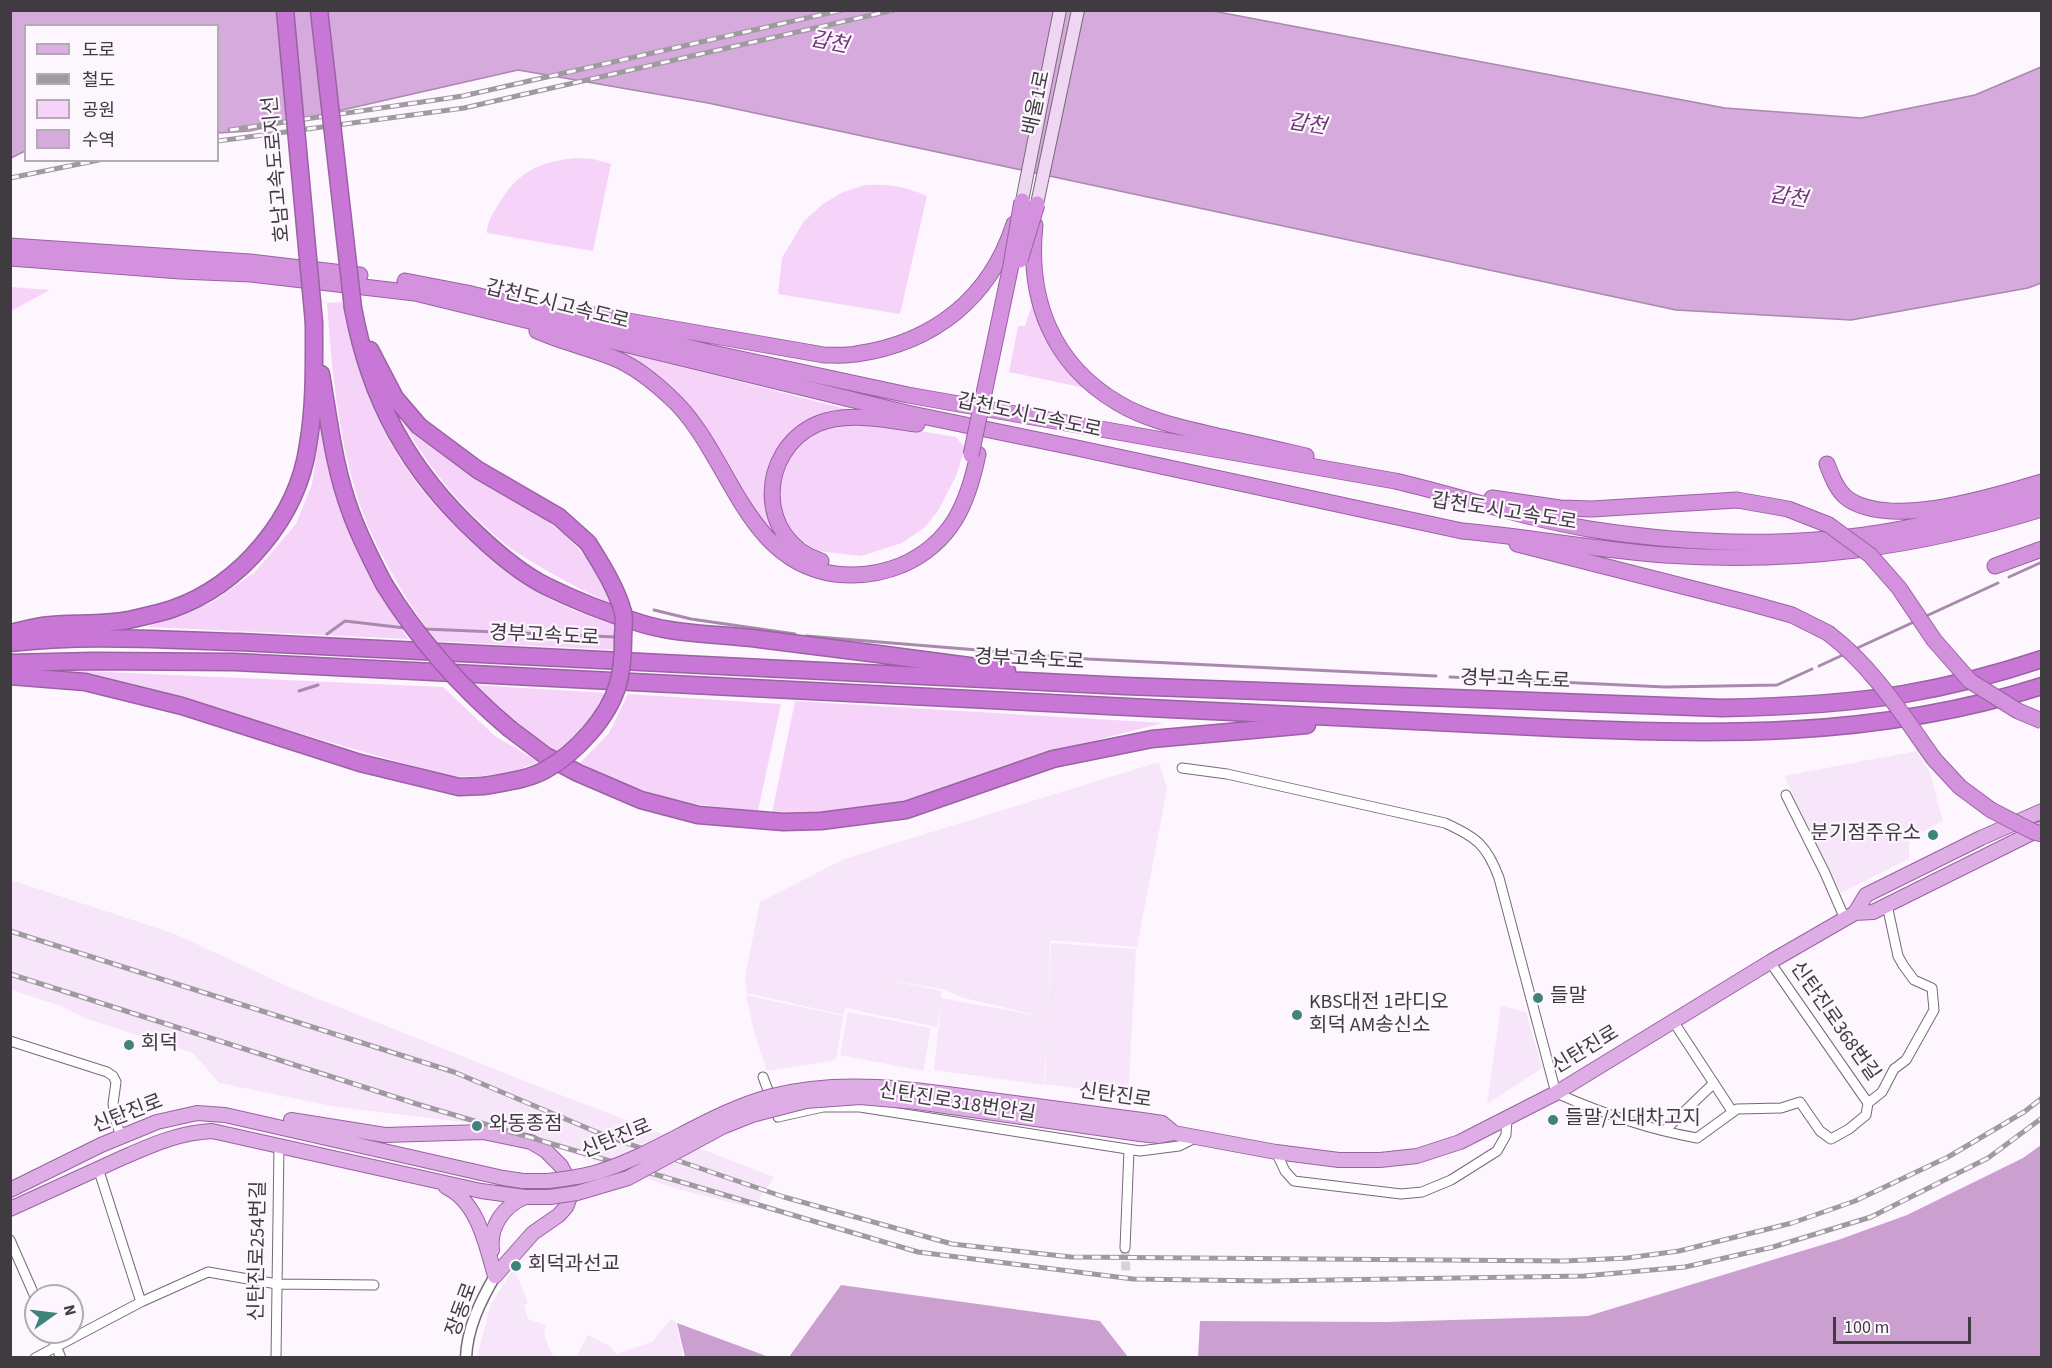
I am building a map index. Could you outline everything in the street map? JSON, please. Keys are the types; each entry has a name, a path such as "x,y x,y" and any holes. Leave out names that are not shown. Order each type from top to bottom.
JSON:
{"highway":[{"name":"호남고속도로지선","path":"285,10 314,323"},
{"path":"319,10 342,231 353,308 366,365 398,439 422,475 453,512 500,556 544,585 607,612 644,624 682,632 750,638 1125,686"},
{"path":"467,293 824,355 855,354 902,344 930,330 964,307 990,274 1029,202"},
{"path":"1029,202 1033,268 1038,299 1045,322 1073,366 1099,390 1119,404 1177,426 1339,463 1395,481"},
{"path":"496,313 543,334 615,359 648,377 686,412 762,533 791,558 807,567 843,575 874,574 889,570 922,555 948,530 966,502 972,485 974,454 1011,265 1029,202"},
{"name":"갑천도시고속도로","path":"10,246 250,262 417,282 708,352 908,395 1395,481 1514,513 1588,528 1665,539 1754,543 1822,539 1899,529 2042,495"},
{"name":"갑천도시고속도로","path":"10,258 251,274 379,287 415,293 907,413 1077,447 1462,531 1520,536 1589,547 1665,555 1752,558 1826,555 1903,544 1986,526 2042,509"},
{"path":"10,676 85,682 182,706 360,763 459,787 516,781 545,770 568,755 589,734 606,710 618,686 623,654 623,613 611,581 588,543 559,518 478,470 419,426 395,398 375,360 353,308"},
{"path":"314,323 331,443 339,476 351,514 384,584 400,610 441,664 477,701 510,729 546,756 578,773 641,800 698,815 783,822 821,821 906,810 1053,759 1152,739 1370,719"},
{"path":"10,633 43,626 130,620 173,609 205,594 239,569 265,542 284,516 299,482 308,446 314,382 314,323"},
{"path":"974,454 962,486 943,522 927,540 915,550 901,557 856,567 828,564 813,559 799,550 786,537 777,523 771,489 777,466 787,446 802,432 820,423 843,418 878,419 1077,447"},
{"path":"1827,464 1836,486 1847,498 1863,506 1903,512 1982,499 2042,482"},
{"path":"1445,493 1560,508 1592,509 1737,500 1788,509 1829,525 1870,555 1899,588 1934,640 1970,681 2018,711 2042,721"},
{"path":"1462,531 1749,603 1792,615 1828,633 1849,649 1872,674 1934,759 1960,787 1991,810 2042,834"},
{"path":"1995,566 2042,549"},
{"name":"경부고속도로","path":"10,642 37,639 239,642 1125,686 1661,708 1778,707 1904,694 1955,684 2042,659"},
{"name":"경부고속도로","path":"10,663 235,662 1370,719 1588,729 1748,733 1872,723 1984,702 2042,686"}],"main road":[{"name":"배울1로","path":"1029,202 1060,10"},
{"name":"배울1로","path":"1029,202 1078,10"},
{"name":"신탄진로","path":"1850,916 1866,895 1981,838 2042,811"},
{"name":"신탄진로","path":"10,1209 172,1137 190,1132 212,1131 481,1191 525,1197 550,1197 577,1193 628,1178 722,1127 752,1115 806,1101 860,1097 1141,1127 1162,1123 1174,1133 1276,1152 1339,1160 1380,1160 1417,1156 1460,1142 1556,1092 1850,916 1873,912 2042,828"},
{"name":"신탄진로","path":"10,1190 121,1136 175,1116 196,1113 225,1115 523,1181 548,1181 598,1172 635,1157 720,1114 745,1104 801,1090 839,1086 920,1090 1141,1127"},
{"path":"225,1115 258,1114 385,1135 483,1132 531,1142 546,1151 561,1166 568,1179 570,1197 566,1207 559,1215 533,1233 495,1276"},
{"path":"436,1182 452,1190 474,1214 495,1276"},
{"path":"495,1276 491,1239 493,1228 508,1206 525,1197"}],"street":[{"path":"1182,768 1227,774 1434,820 1470,835 1491,857 1499,878 1556,1092 1586,1106 1664,1131 1697,1138 1737,1109 1781,1107 1800,1102 1820,1131 1831,1139 1849,1129 1866,1115 1868,1103 1882,1092 1894,1069 1906,1059 1934,1010 1932,988 1914,981 1898,956 1887,905"},
{"path":"1786,795 1825,873 1850,916"},
{"name":"신탄진로368번길","path":"1770,962 1868,1103"},
{"path":"1673,1021 1732,1112"},
{"path":"10,1041 107,1072 113,1076 116,1082 113,1104 121,1136"},
{"name":"신탄진로318번안길","path":"764,1077 778,1117 823,1107 860,1107 1140,1151 1179,1146 1197,1137"},
{"path":"1664,1131 1714,1083"},
{"path":"1276,1152 1285,1171 1294,1180 1401,1194 1422,1192 1451,1180 1497,1151 1506,1135 1506,1119"},
{"name":"신탄진로254번길","path":"276,1358 279,1146"},
{"path":"1125,1248 1129,1150"},
{"path":"98,1168 141,1302"},
{"path":"10,1240 29,1284"},
{"path":"35,1358 141,1302 208,1272 277,1284 374,1285"},
{"name":"장동로","path":"466,1358 470,1334 477,1313 495,1276"},
{"path":"55,1344 61,1358"}],"shaded area":[{"path":"1917,751 1930,773 1943,821 1909,839 1909,859 1841,893 1784,776"},
{"path":"1159,762 1167,789 1137,947 1050,940 1048,1018 1051,943 1136,949 1129,1085 1121,1095 1045,1084 1047,1033 1044,1085 934,1070 941,1003 937,1027 845,1008 844,1015 747,993 745,977 760,902 844,859","holes":["886,980 943,989 960,997 1040,1016 941,998 942,991"]},
{"path":"11,880 175,934 298,991 774,1177 753,1208 677,1189 540,1142 472,1123 337,1107 219,1083 193,1053 84,1018 61,1006 11,990"},
{"path":"746,995 843,1016 836,1060 767,1071 754,1032"},
{"path":"1501,1006 1526,1012 1542,1068 1487,1104"},
{"path":"848,1012 931,1028 923,1071 840,1055"},
{"path":"2041,1145 2041,1357 1198,1357 1200,1321 1385,1322 1588,1316 1838,1240 1907,1215 2023,1158"},
{"path":"514,1268 528,1303 524,1305 528,1319 546,1325 544,1333 550,1351 555,1357 477,1357 491,1304"},
{"path":"841,1285 1100,1321 1128,1357 789,1357"},
{"path":"671,1319 676,1322 683,1357 576,1357 588,1335 611,1347 616,1354 652,1342"},
{"path":"677,1323 769,1357 685,1357"}],"green space":[{"path":"576,158 593,159 611,164 593,251 487,233 493,213 504,195 520,178 539,166"},
{"path":"865,185 897,186 927,196 900,314 778,294 782,258 804,221 823,204 843,192"},
{"path":"11,287 50,290 11,311"},
{"path":"343,302 358,363 370,399 401,460 421,488 468,539 521,581 558,603 618,626 620,650 434,641 402,591 374,539 353,484 335,392 327,303"},
{"path":"1033,302 1085,388 1009,372 1018,326 1025,326"},
{"path":"612,349 858,412 802,430 770,488 790,550 767,527 737,484 702,421 654,374"},
{"path":"394,406 564,534 594,566 613,605 525,558 488,529 460,502 435,472"},
{"path":"846,422 880,424 956,437 965,448 956,476 938,511 925,527 902,543 861,556 817,551 791,533 777,505 777,474 795,445 820,427"},
{"path":"321,423 373,579 408,639 147,627 211,603 255,572 296,524 312,484"},
{"path":"65,672 443,687 495,736 539,762 503,775 451,777 118,681"},
{"path":"474,685 607,693 595,716 560,753 514,723"},
{"path":"628,694 781,704 758,811 683,803 618,782 580,763 609,733"},
{"path":"795,701 1163,723 1031,757 905,801 853,811 793,816 772,813"}],"water":[{"name":"갑천","path":"11,11 1213,11 1725,108 1861,118 1975,95 2041,67 2041,283 2028,288 1851,320 1676,310 708,103 518,70 250,131 219,133 219,24 24,24 24,152 11,158"}],"waterway":[{"path":"2009,577 2042,562"},
{"path":"1924,617 1998,583"},
{"path":"654,610 691,619 795,634"},
{"path":"327,634 345,621 405,628"},
{"path":"1853,650 1916,621"},
{"path":"424,629 616,637"},
{"path":"806,636 1088,659 1436,676"},
{"path":"1819,666 1845,654"},
{"path":"1450,677 1665,687 1777,685 1812,669"},
{"path":"299,691 318,685"}],"tunnel":[{"path":"1125,1248 1126,1273"}],"railway":[{"path":"230,130 463,96 842,10"},
{"path":"219,141 464,108 894,10"},
{"path":"10,178 89,162"},
{"path":"10,931 454,1072 606,1136 784,1197 952,1244 1071,1257 1564,1261 1627,1258 1679,1251 1792,1223 1855,1201 1948,1157 2024,1112 2042,1098"},
{"path":"10,974 417,1104 918,1252 1133,1279 1267,1281 1584,1276 1685,1267 1773,1247 1871,1217 1988,1158 2042,1118"}],"place":[{"name":"분기점주유소","path":"1933,835"},
{"name":"들말","path":"1538,998"},
{"name":"KBS대전 1라디오 회덕 AM송신소","path":"1297,1015"},
{"name":"회덕","path":"129,1045"},
{"name":"들말/신대차고지","path":"1553,1120"},
{"name":"와동종점","path":"477,1126"},
{"name":"회덕과선교","path":"516,1266"}]}
